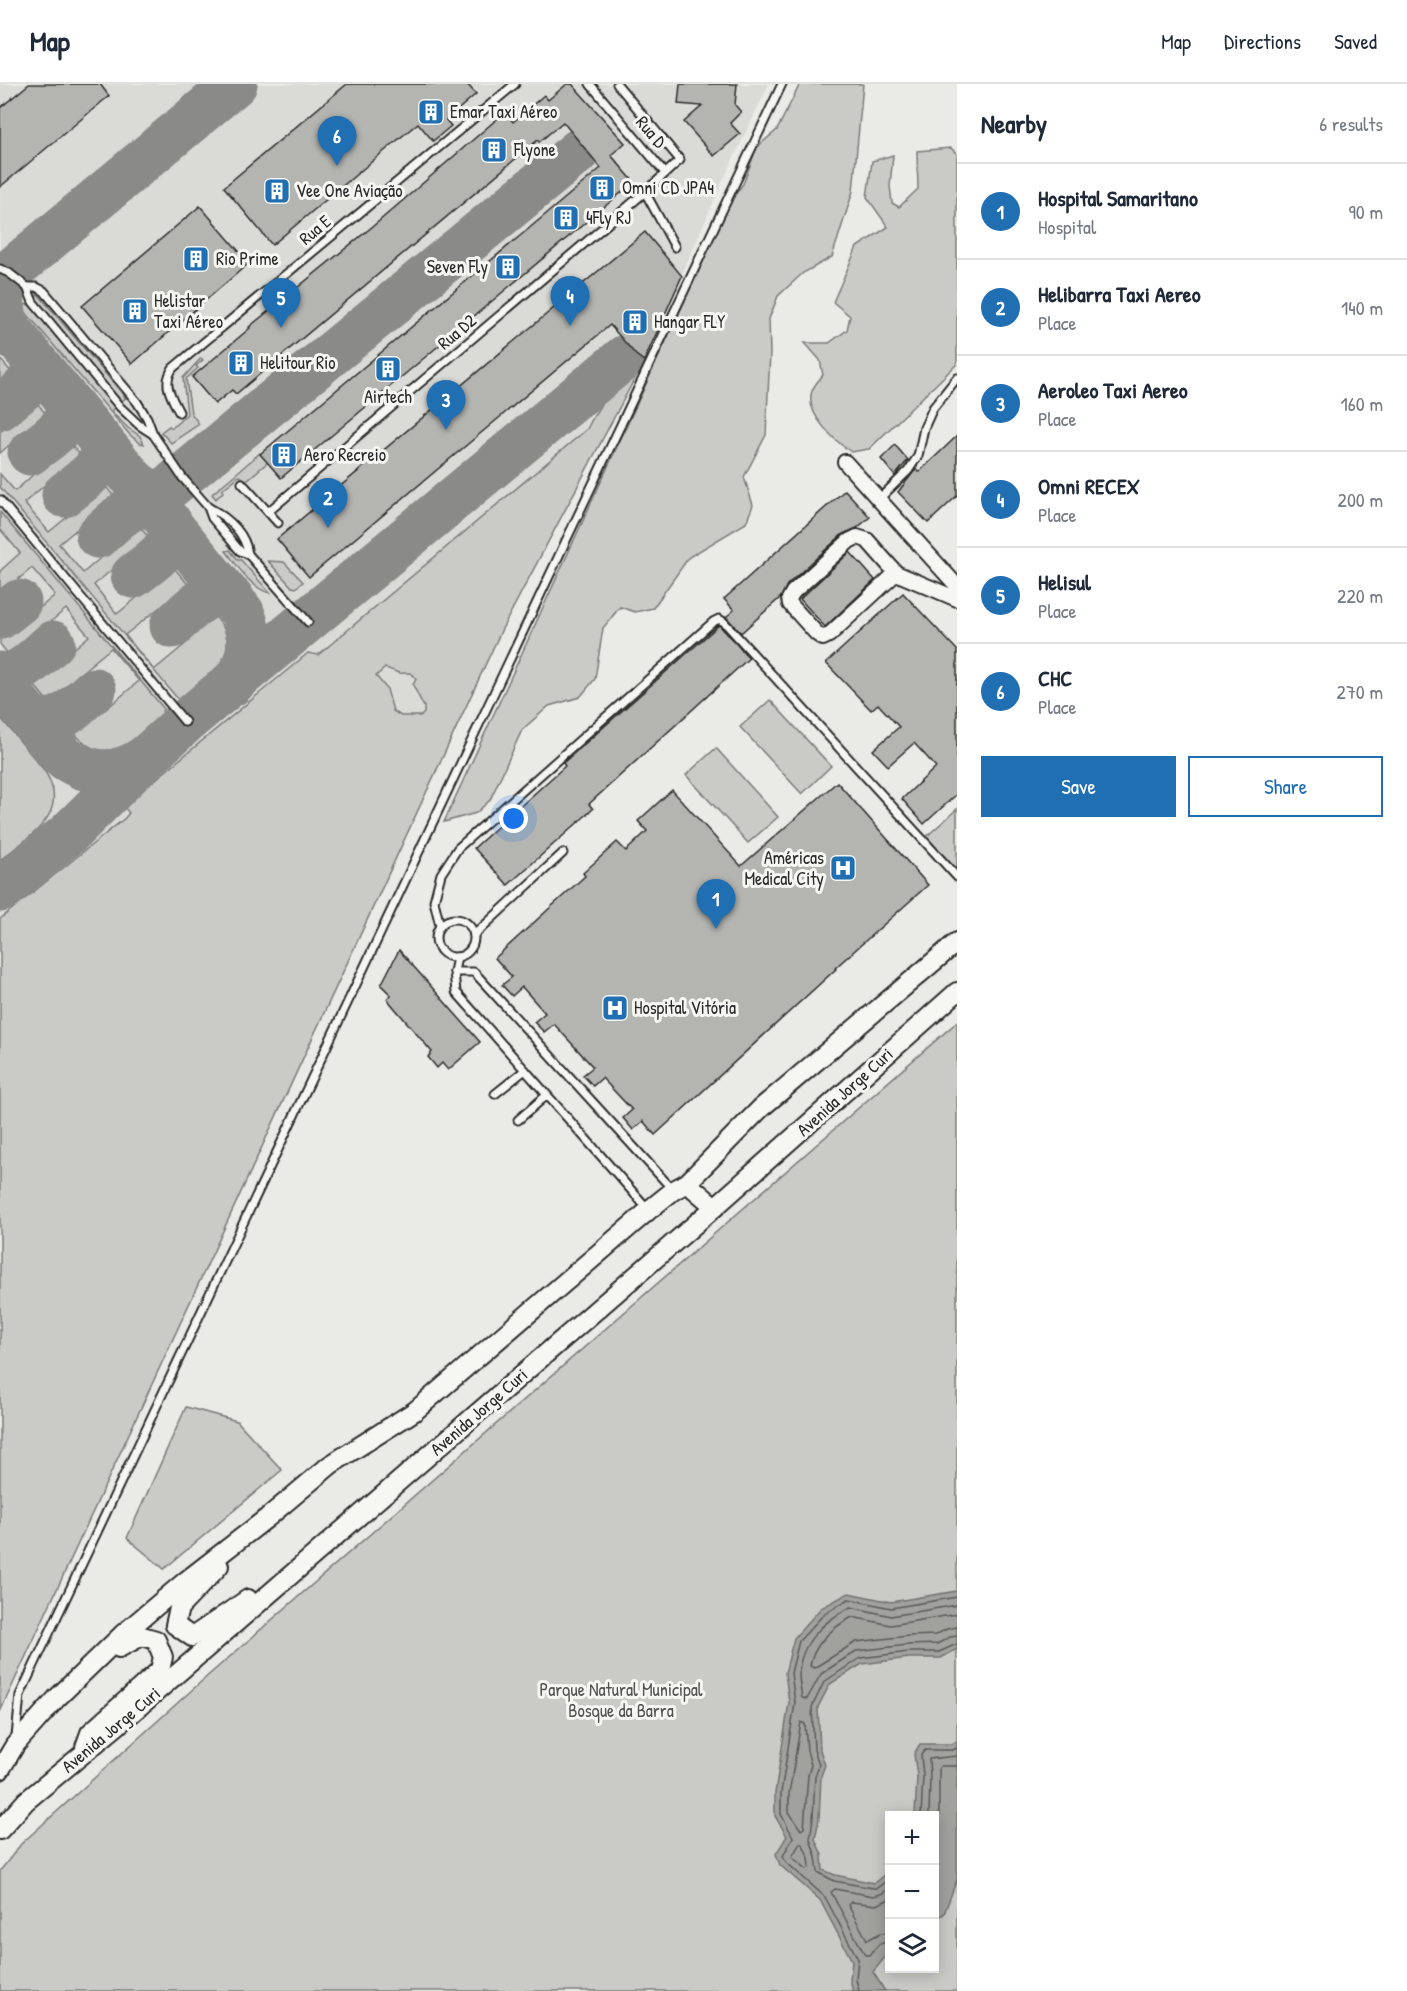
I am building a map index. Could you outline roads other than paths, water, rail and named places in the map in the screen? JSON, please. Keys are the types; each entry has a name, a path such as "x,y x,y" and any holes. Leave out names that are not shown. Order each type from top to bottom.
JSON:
{"street":[{"path":"845,462 957,586"},
{"path":"896,573 823,638 790,604 789,599 793,592 849,541 857,537 867,540 896,573 957,599"},
{"path":"0,1770 15,1746 66,1689 123,1634 330,1465 415,1411 680,1186 761,1108 957,942"},
{"name":"Avenida Jorge Curi","path":"0,1830 26,1801 715,1207 957,992"},
{"path":"680,1186 715,1207"},
{"path":"267,1518 179,1608 175,1625 192,1637 315,1554"},
{"path":"66,1689 73,1687 120,1646 142,1635 156,1640 164,1657 160,1670 90,1732 83,1754"}],"lane":[{"name":"Rua E","path":"179,412 166,384 167,376 173,368 515,84"},
{"name":"Rua D","path":"590,84 665,173"},
{"path":"617,84 680,160 665,173"},
{"path":"15,1746 20,1695 782,84"},
{"name":"Rua D2","path":"268,512 665,173"},
{"path":"645,192 675,247"},
{"path":"0,269 27,287 40,289 51,300 137,402 153,434 182,477 208,507 219,513 236,528 244,538 248,554 308,622"},
{"path":"27,287 33,302 120,407 139,425 153,434"},
{"path":"879,499 908,471 918,456 924,429 933,408 957,378"},
{"path":"242,483 278,523"},
{"path":"0,500 185,722"},
{"path":"208,507 212,518 240,551 248,554"},
{"path":"440,926 451,919 469,924 474,941 468,952 451,957 440,950 436,938 440,926 434,901 441,874 458,848 719,619 957,877"},
{"path":"474,935 563,853"},
{"path":"457,957 454,972 456,992 649,1210"},
{"path":"454,972 474,972 680,1186"},
{"path":"495,1094 525,1070"},
{"path":"518,1120 547,1095"}],"water":[{"path":"957,1591 957,1649 941,1658 909,1658 862,1664 830,1684 818,1707 820,1750 825,1765 821,1776 819,1819 815,1839 822,1855 823,1870 835,1875 874,1883 885,1874 885,1957 873,1972 885,1991 853,1991 850,1980 852,1961 820,1900 780,1865 776,1854 787,1836 775,1816 775,1793 789,1702 785,1673 794,1638 821,1608 849,1593 891,1602"},
{"path":"957,1741 957,1879 944,1914 939,1917 939,1811 915,1811 917,1776 914,1754 920,1744 952,1744"}],"place":[{"name":"Emar Taxi Aéreo","path":"431,112"},
{"name":"Flyone","path":"494,150"},
{"name":"CHC","path":"337,166"},
{"name":"Omni CD JPA4","path":"602,188"},
{"name":"Vee One Aviação","path":"277,191"},
{"name":"4Fly RJ","path":"566,218"},
{"name":"Rio Prime","path":"196,259"},
{"name":"Seven Fly","path":"508,267"},
{"name":"Helistar Taxi Aéreo","path":"135,311"},
{"name":"Hangar FLY","path":"635,322"},
{"name":"Omni RECEX","path":"570,326"},
{"name":"Helisul","path":"281,328"},
{"name":"Helitour Rio","path":"241,363"},
{"name":"Airtech","path":"388,369"},
{"name":"Aeroleo Taxi Aereo","path":"446,430"},
{"name":"Aero Recreio","path":"284,455"},
{"name":"Helibarra Taxi Aereo","path":"328,528"},
{"name":"Américas Medical City","path":"843,868"},
{"name":"Hospital Samaritano","path":"716,929"},
{"name":"Hospital Vitória","path":"615,1008"}],"park label":[{"name":"Parque Natural Municipal Bosque da Barra","path":"621,1700"}]}
